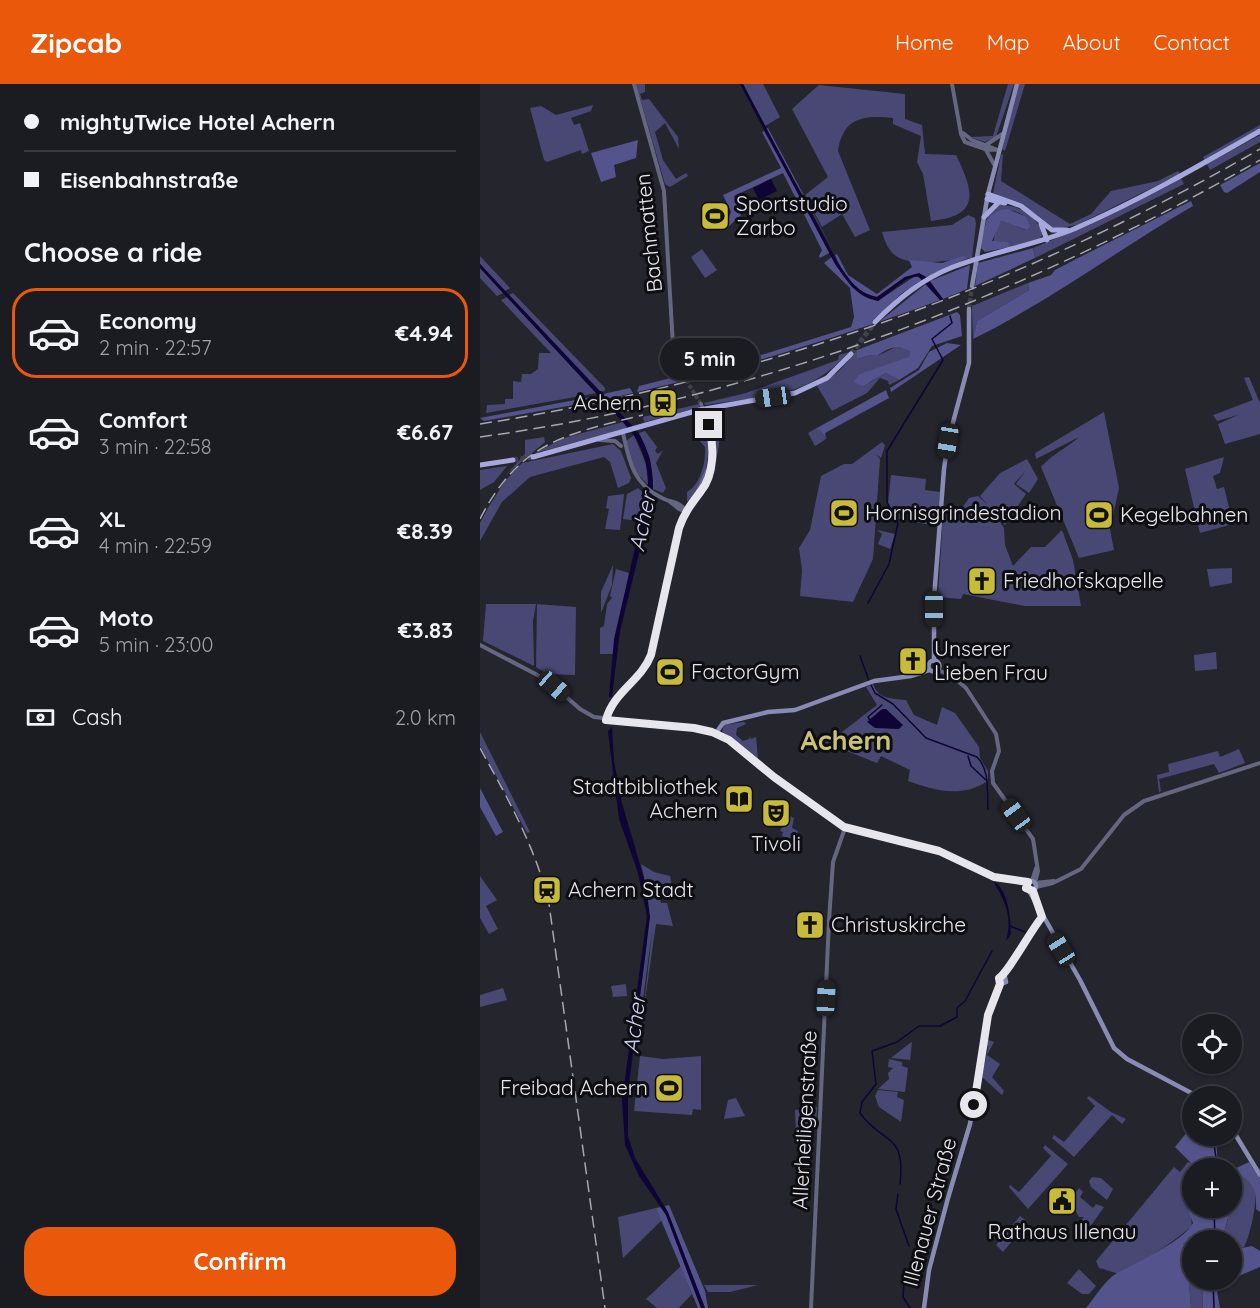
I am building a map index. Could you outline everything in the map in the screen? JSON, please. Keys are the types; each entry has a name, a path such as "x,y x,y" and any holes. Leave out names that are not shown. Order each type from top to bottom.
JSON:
{"main road":[{"path":"972,286 987,196 1017,84"},
{"path":"875,322 920,284 932,277 970,262 1071,230 1165,184 1260,131"},
{"path":"987,196 1026,209 1047,228 1057,231 1071,230"},
{"path":"987,196 998,203 1010,203"},
{"path":"984,217 998,203"},
{"path":"1038,220 1048,239"},
{"path":"1047,228 1048,239"},
{"path":"934,661 934,599 944,469 948,441 969,363 969,309"},
{"path":"533,457 633,430 700,407 708,408 806,389 832,374 851,354"},
{"path":"480,465 513,460"},
{"path":"929,670 929,663 934,661"},
{"path":"934,661 939,664 938,670 933,672 929,670 911,676 873,681 805,707 723,723 716,734 729,740 774,777 845,828 939,851 992,877 1032,885 1036,907 1080,980 1114,1048 1127,1059 1182,1088"},
{"name":"Illenauer Straße","path":"924,1308 929,1269 970,1124 988,1015 1000,984 1006,982 1004,976 1016,953 1042,917"},
{"path":"1242,1145 1260,1175"}],"street":[{"name":"Bachmatten","path":"634,84 664,191 673,346 676,361 686,380"},
{"path":"952,84 961,130 968,138 985,147 999,150"},
{"path":"985,147 1004,132"},
{"path":"985,147 995,166"},
{"path":"606,720 614,702 645,668 651,655 676,536 710,463 711,438 700,407"},
{"path":"621,433 633,471 642,484 656,495 681,504 686,511"},
{"path":"621,433 621,446"},
{"path":"598,440 613,441 626,452"},
{"path":"480,645 547,680 590,715 606,720 694,728 716,734"},
{"path":"938,670 952,676 966,688 982,717 994,729 999,751 992,771 993,783 1033,839 1037,868 1032,885"},
{"path":"1032,885 1055,881 1075,873 1087,863 1119,820 1133,808 1150,799 1260,763"},
{"name":"Allerheiligenstraße","path":"812,1308 833,862 845,828"},
{"path":"1032,885 1055,881"}],"shaded area":[{"path":"636,84 645,84 645,92 640,94 642,100 649,99 678,137 679,149 665,123 655,132 663,160 676,179 686,173 688,176 670,187 665,184"},
{"path":"743,84 763,84 780,117 765,126"},
{"path":"1008,84 1014,84 996,137 985,142 970,137 993,136"},
{"path":"1019,84 1025,84 1005,151 1002,149"},
{"path":"819,85 905,94 905,119 922,125 925,154 956,155 967,180 969,200 966,208 959,214 931,221 923,174 917,162 921,136 893,124 893,118 864,118 850,125 845,131 838,151 870,230 855,237 842,214 822,227 805,195 828,177 792,109"},
{"path":"593,105 591,111 571,118 574,125 580,123 589,151 582,154 581,150 547,162 544,160 530,108 541,106 556,115"},
{"path":"1260,125 1260,130 1205,161 1203,157"},
{"path":"768,128 833,250 766,129"},
{"path":"764,131 831,252 820,258 822,250 783,173 734,196 741,215 728,227 725,226 731,212 723,195 781,168 762,132"},
{"path":"1260,135 1260,142 1210,170 1207,164"},
{"path":"638,140 636,158 614,165 616,177 601,182 591,153"},
{"path":"1003,154 1001,181 1070,224 1091,214 1111,191 1158,181 1178,171 1180,174 1077,225 1055,229 1033,212 993,193"},
{"path":"1260,163 1260,172 1227,193 1224,192 1220,185"},
{"path":"1181,178 1184,184 1035,258 1033,248 1089,225"},
{"path":"1191,201 1193,206 1057,292 973,339 977,321 1029,290 1028,283 1051,275 1055,270"},
{"path":"998,205 1012,206 1026,212 1037,222 1042,236 1007,249 1007,242 993,243 997,225 1001,221 1026,230 1025,216 1008,210 999,213 984,225 990,211"},
{"path":"1007,209 1025,216 1030,226 1027,230 1001,221 992,241 1008,242 1009,247 985,252 981,248 986,222 994,213"},
{"path":"968,215 975,218 976,224 972,258 930,262 906,261 897,257 890,250 882,232 952,225"},
{"path":"1033,248 1035,258 975,286 978,263"},
{"path":"702,249 717,270 705,278 691,257"},
{"path":"837,254 848,275 877,294 912,267 909,260 942,263 963,256 968,258 926,277 923,275 905,277 877,297 869,295 851,282 838,262 835,255"},
{"path":"480,256 510,288 505,291 480,264"},
{"path":"833,256 852,287 878,301 915,276 923,279 901,294 872,321 879,322 713,373 716,369 851,327 854,317 850,288 824,263"},
{"path":"970,265 967,289 943,299 930,281"},
{"path":"480,268 503,293 497,296 480,278"},
{"path":"927,283 940,300 912,310 879,322"},
{"path":"1028,283 1029,290 977,321 973,339 972,306"},
{"path":"513,293 605,388 605,391 601,392 509,295"},
{"path":"507,297 597,393 486,413 487,405 505,404 505,399 513,399 513,381 521,382 522,374 531,374 538,369 539,353 551,353 501,300"},
{"path":"957,312 960,315 962,336 932,346 918,368 899,380 886,373 863,386 854,382 859,374 909,357 910,352 897,347 877,356 871,355 857,359 857,350"},
{"path":"947,343 961,345 891,392 890,388 919,370 929,352"},
{"path":"896,347 910,352 909,358 859,374 869,383 886,373 899,380 889,385 888,381 880,378 867,393 832,411 817,386 838,372 854,354 847,354 832,369 799,388 764,397 705,405 704,403 746,393 838,360 839,355 857,350 857,359 871,355 877,356"},
{"path":"671,348 681,377 668,379 669,355"},
{"path":"679,376 683,381 637,392 639,386"},
{"path":"1249,377 1260,403 1260,434 1225,444 1218,424 1238,415 1217,421 1213,415 1253,400 1244,378"},
{"path":"630,388 633,393 607,399 603,394"},
{"path":"886,390 889,398 825,433 826,439 821,431 815,429"},
{"path":"596,396 596,401 484,421 480,418"},
{"path":"699,404 699,407 694,409 644,422 643,417"},
{"path":"713,411 720,428 716,461 714,438 707,412"},
{"path":"1104,412 1119,488 1110,529 1114,550 1079,558 1041,467 1079,437 1036,459 1035,453"},
{"path":"703,414 708,437 705,472 695,493 687,502 687,492 696,484 705,459 705,447 696,437 701,432 697,415"},
{"path":"623,422 627,427 624,429 535,453 564,438"},
{"path":"815,429 821,431 826,439 815,446 808,433"},
{"path":"645,431 657,447 655,451 658,454 663,450 656,463 666,488 663,493 653,489 650,458 639,433"},
{"path":"634,435 646,464 649,486 634,470 626,441"},
{"path":"544,437 545,442 506,475 525,454 525,440"},
{"name":"Hornisgrindestadion","path":"882,442 885,445 881,458 876,454 880,459 873,559 853,602 800,596 802,570 799,548 810,530 821,476 844,464 852,464"},
{"path":"613,444 621,451 631,478 629,483 618,488 610,462 604,457 530,477 502,502 480,541 480,523 488,508 505,481 522,463"},
{"path":"1224,457 1220,473 1213,476 1217,489 1224,487 1233,524 1200,533 1185,469"},
{"path":"1027,459 1038,479 1029,493 1016,484 1026,470 1014,484 1026,494 1005,525 980,496 1000,473"},
{"path":"507,466 494,482 480,490 480,470"},
{"path":"891,475 926,479 925,490 940,492 937,526 897,519 888,504"},
{"path":"638,488 647,496 640,528 639,521 623,519 627,494"},
{"path":"624,494 620,530 605,529 609,509 606,508 608,496"},
{"path":"978,496 990,507 1004,528 1005,545 1013,566 1031,547 1045,547 1062,530 1073,560 1081,606 1025,606 963,594 961,599 938,597 943,513 958,514 969,498"},
{"path":"877,530 895,534 890,549 878,544 882,534"},
{"path":"613,565 612,585 601,613 601,592"},
{"path":"1232,568 1232,583 1210,587 1207,569"},
{"path":"616,569 629,573 613,654 600,654 600,628 604,626 607,604 612,598 610,596"},
{"path":"486,604 536,604 533,621 534,666 483,641"},
{"path":"537,604 576,607 575,675 547,674 536,667"},
{"path":"1216,652 1217,669 1195,671 1194,655"},
{"path":"873,684 882,696 906,700 914,715 937,725 942,707 955,713 979,747 980,758 988,771 988,781 968,790 949,791 929,788 908,781 910,770 881,756 877,763 824,742 828,734 842,732 877,705 866,687"},
{"path":"744,722 746,724 737,728 736,735 743,741 749,739 750,736 751,739 756,737 758,758 722,732 724,725"},
{"path":"480,732 530,832 527,833 480,746"},
{"path":"1239,749 1245,763 1219,773 1214,764 1159,779 1161,791 1159,792 1157,775 1169,772 1168,764 1218,751 1220,757"},
{"path":"480,788 503,832 496,836 480,807"},
{"path":"788,815 794,818 792,828 798,831 794,840 782,836 783,832 780,831"},
{"path":"641,864 654,872 670,876 672,885 658,889 661,903 667,903 673,926 656,924 643,1014 653,924 641,1014 637,1015 648,922"},
{"path":"480,876 497,900 486,906 498,929 489,934 480,918"},
{"path":"626,984 627,996 613,997 611,986"},
{"path":"503,988 507,1000 480,1007 480,995"},
{"path":"986,1039 994,1042 987,1055 1000,1064 992,1077 1004,1091 1002,1095 982,1077 988,1048"},
{"path":"912,1042 910,1060 891,1058 910,1043"},
{"name":"Freibad Achern","path":"640,1056 663,1059 701,1056 701,1110 693,1109 692,1115 634,1111"},
{"path":"889,1059 902,1062 902,1066 908,1068 905,1092 878,1089 889,1079 888,1073 893,1068 888,1067"},
{"path":"878,1090 898,1092 897,1097 904,1100 901,1122 879,1107 875,1096"},
{"path":"1089,1096 1111,1112 1126,1119 1122,1124 1112,1115 1074,1157 1052,1138 1054,1135 1064,1142 1095,1106 1087,1098"},
{"path":"736,1098 745,1116 724,1119 728,1100"},
{"path":"817,1107 816,1130 796,1134 795,1110"},
{"path":"1182,1138 1182,1146 1217,1146 1217,1158 1186,1158 1175,1147"},
{"path":"1045,1145 1068,1164 1028,1209 1009,1187 1010,1185 1019,1192 1051,1156 1043,1148"},
{"path":"1249,1162 1260,1179 1260,1212 1256,1209 1256,1196 1252,1186 1242,1176 1242,1165"},
{"path":"1174,1167 1180,1172 1182,1170 1182,1218 1191,1218 1192,1226 1187,1230 1182,1230 1182,1234 1177,1238 1133,1267 1117,1273 1099,1268 1096,1261"},
{"path":"1242,1176 1252,1183 1255,1191 1253,1217 1244,1247 1242,1248 1242,1230 1225,1230 1228,1219 1242,1218"},
{"path":"1092,1177 1101,1178 1113,1189 1107,1200 1091,1187 1089,1181"},
{"path":"1079,1188 1083,1192 1080,1197 1093,1208 1096,1204 1104,1207 1090,1227 1081,1221 1084,1217 1079,1217 1074,1208 1070,1212 1062,1204 1069,1196 1072,1198"},
{"path":"669,1205 705,1291 708,1308 705,1308 665,1206"},
{"path":"661,1207 701,1308 698,1308 656,1208"},
{"path":"656,1208 662,1220 623,1258 618,1217"},
{"path":"1020,1216 1028,1222 1003,1252 996,1245"},
{"path":"1191,1218 1228,1218 1225,1230 1188,1230 1193,1223"},
{"path":"1182,1235 1182,1290 1190,1290 1191,1308 1086,1308 1113,1276"},
{"path":"1252,1246 1260,1251 1260,1267 1242,1275 1242,1248"},
{"path":"681,1266 692,1294 679,1308 657,1308 646,1299"},
{"path":"1079,1269 1096,1286 1089,1294 1082,1294 1067,1283"},
{"path":"704,1285 758,1285 730,1292 708,1292"},
{"path":"1190,1290 1202,1290 1203,1308 1191,1308"},
{"path":"1202,1290 1217,1290 1220,1308 1203,1308"}],"water":[{"path":"740,84 743,84 838,263 854,285 864,293 877,297 905,277 919,273 926,277 943,299 940,300 918,276 907,279 878,301 864,296 853,287 835,264"},
{"path":"771,179 777,191 759,200 753,188"},
{"name":"Acher","path":"480,264 638,432 649,457 653,482 652,501 620,631 612,697 609,697 614,639 647,496 648,478 645,462 630,430 480,268"},
{"path":"882,709 886,709 903,725 899,729 875,728 867,722"},
{"name":"Acher","path":"612,727 614,761 622,803 646,885 650,917 628,1093 628,1136 635,1158 668,1212 705,1308 701,1308 666,1215 639,1176 625,1145 622,1101 647,916 638,873 619,819 608,731"},
{"path":"993,881 1002,890 1008,904 1011,934 1006,941 1007,911"}],"waterway":[{"path":"868,603 889,564 898,523 887,502 887,451 943,360 932,339 952,323 950,316"},
{"path":"860,656 869,681"},
{"path":"871,685 875,693 893,704 926,738 977,757 986,774 988,809"},
{"path":"870,720 868,717 882,705"},
{"path":"968,756 971,766 986,780"},
{"path":"1010,926 1025,932"},
{"path":"900,1184 900,1155 896,1147 860,1113 862,1102 876,1084 872,1051 897,1042 919,1026 940,1026 957,1017 957,1008 965,1001 992,951"},
{"path":"1214,1146 1216,1158"},
{"path":"898,1194 896,1209 909,1246"},
{"path":"1214,1218 1215,1230"},
{"path":"905,1268 903,1297 910,1308"},
{"path":"1213,1290 1214,1308"}],"tunnel":[{"path":"969,309 972,286"},
{"path":"851,354 875,322"},
{"path":"686,380 701,404"},
{"path":"513,460 533,457"}],"railway":[{"path":"480,424 583,406 684,382 784,355 883,322 980,286 1075,245 1169,199 1260,149"},
{"path":"480,437 583,420 684,397 785,369 883,336 980,298 1075,256 1169,210 1260,160"},
{"path":"480,519 495,493 528,457 568,436 643,415"},
{"path":"480,748 529,843 549,904 605,1308"}],"place":[{"name":"Sportstudio Zarbo","path":"715,216"},
{"name":"Achern","path":"663,403"},
{"name":"Hornisgrindestadion","path":"844,513"},
{"name":"Kegelbahnen","path":"1099,515"},
{"name":"Friedhofskapelle","path":"982,581"},
{"name":"Unserer Lieben Frau","path":"913,661"},
{"name":"FactorGym","path":"670,672"},
{"name":"Stadtbibliothek Achern","path":"739,799"},
{"name":"Tivoli","path":"776,813"},
{"name":"Achern Stadt","path":"547,890"},
{"name":"Christuskirche","path":"810,925"},
{"name":"Freibad Achern","path":"669,1088"},
{"name":"Rathaus Illenau","path":"1062,1201"}],"district":[{"name":"Achern","path":"846,741"}],"route":[{"path":"709,425 712,452 709,475 682,518 676,536 651,655 645,668 614,702 606,720 668,725 712,732 729,740 774,777 844,827 864,834 939,851 994,877 1028,882 1026,888 1033,891 1036,907 1042,917 1016,953 1004,976 999,978 1000,984 988,1015 974,1105"}]}
